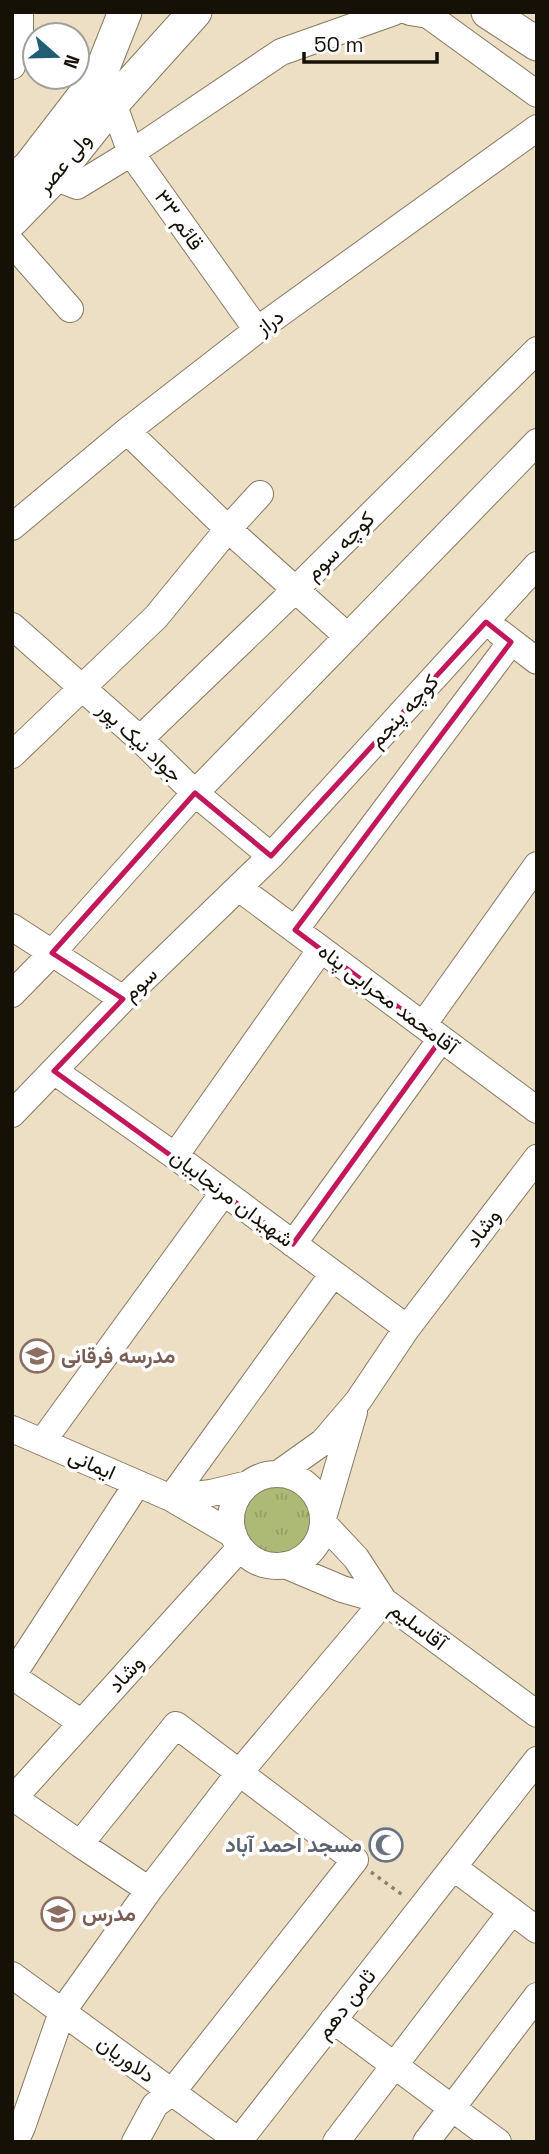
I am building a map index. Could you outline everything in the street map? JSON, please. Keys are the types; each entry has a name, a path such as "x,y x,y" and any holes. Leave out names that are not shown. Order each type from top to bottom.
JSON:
{"main road":[{"path":"12,182 30,166 100,75 125,12"},
{"name":"ولی عصر","path":"12,220 54,177 113,103 195,12"},
{"path":"488,12 537,44"}],"street":[{"path":"12,66 20,34 20,12"},
{"path":"54,177 77,186 281,52 394,12"},
{"path":"410,12 428,15 537,94"},
{"name":"قائم ۳۳","path":"113,103 131,153 257,330"},
{"name":"دراز","path":"12,527 127,431 257,330 537,128"},
{"path":"12,243 70,309"},
{"name":"کوچه سوم","path":"140,738 295,590 537,350"},
{"path":"127,431 228,528 347,636"},
{"path":"12,994 195,793 537,442"},
{"path":"12,755 156,617 228,528 260,494"},
{"name":"کوچه پنجم","path":"271,856 537,565"},
{"path":"486,622 537,661"},
{"name":"جواد نیک پور","path":"12,626 140,738 195,793 271,856"},
{"path":"295,930 511,642"},
{"name":"سوم","path":"12,1114 123,999 271,856"},
{"path":"293,1244 432,1032 537,865"},
{"name":"آقامحمد محرابی پناه","path":"239,888 537,1110"},
{"path":"12,927 123,999"},
{"path":"175,1156 321,949"},
{"name":"شهیدان مرنجابیان","path":"54,1071 175,1156 407,1328"},
{"name":"وشاد","path":"358,1401 407,1328 537,1158"},
{"path":"42,1442 224,1192"},
{"path":"171,1498 333,1273"},
{"path":"278,1474 323,1442 358,1401"},
{"path":"15,2142 62,2012 149,1890 239,1773 384,1601 356,1558 323,1520 321,1504 314,1492 290,1475 267,1475 248,1484 233,1507 231,1521 237,1542 250,1558 262,1564 285,1565 305,1557 316,1547 323,1520 358,1401"},
{"name":"ایمانی","path":"12,1429 171,1498 237,1542"},
{"path":"82,1723 12,1676 137,1484"},
{"name":"ایمانی","path":"171,1498 211,1493 248,1484"},
{"name":"وشاد","path":"13,1799 237,1542"},
{"name":"آقاسلیم","path":"285,1565 342,1589 384,1601 537,1714"},
{"path":"80,1844 176,1725 355,1860 172,2092 155,2105 135,2142"},
{"name":"ثامن دهم","path":"239,2142 537,1760"},
{"path":"13,1799 149,1890"},
{"path":"453,1867 537,1930"},
{"path":"336,2142 512,1911"},
{"name":"دلاوریان","path":"15,1984 62,2012 239,2142"},
{"path":"426,2142 537,1996"},
{"path":"333,2020 496,2141"}],"path":[{"path":"355,1860 421,1908"}],"highlighted area":[{"path":"486,622 511,642 295,930 441,1039 293,1244 54,1071 123,999 52,953 195,793 271,856"}],"green space":[{"path":"280,1480 306,1496 323,1523 295,1555 270,1561 255,1555 244,1543 238,1528 237,1512 244,1497 258,1485"}],"place":[{"name":"مدرسه فرقانی","path":"37,1356"},
{"name":"مسجد احمد آباد","path":"386,1845"},
{"name":"مدرس","path":"58,1914"}]}
